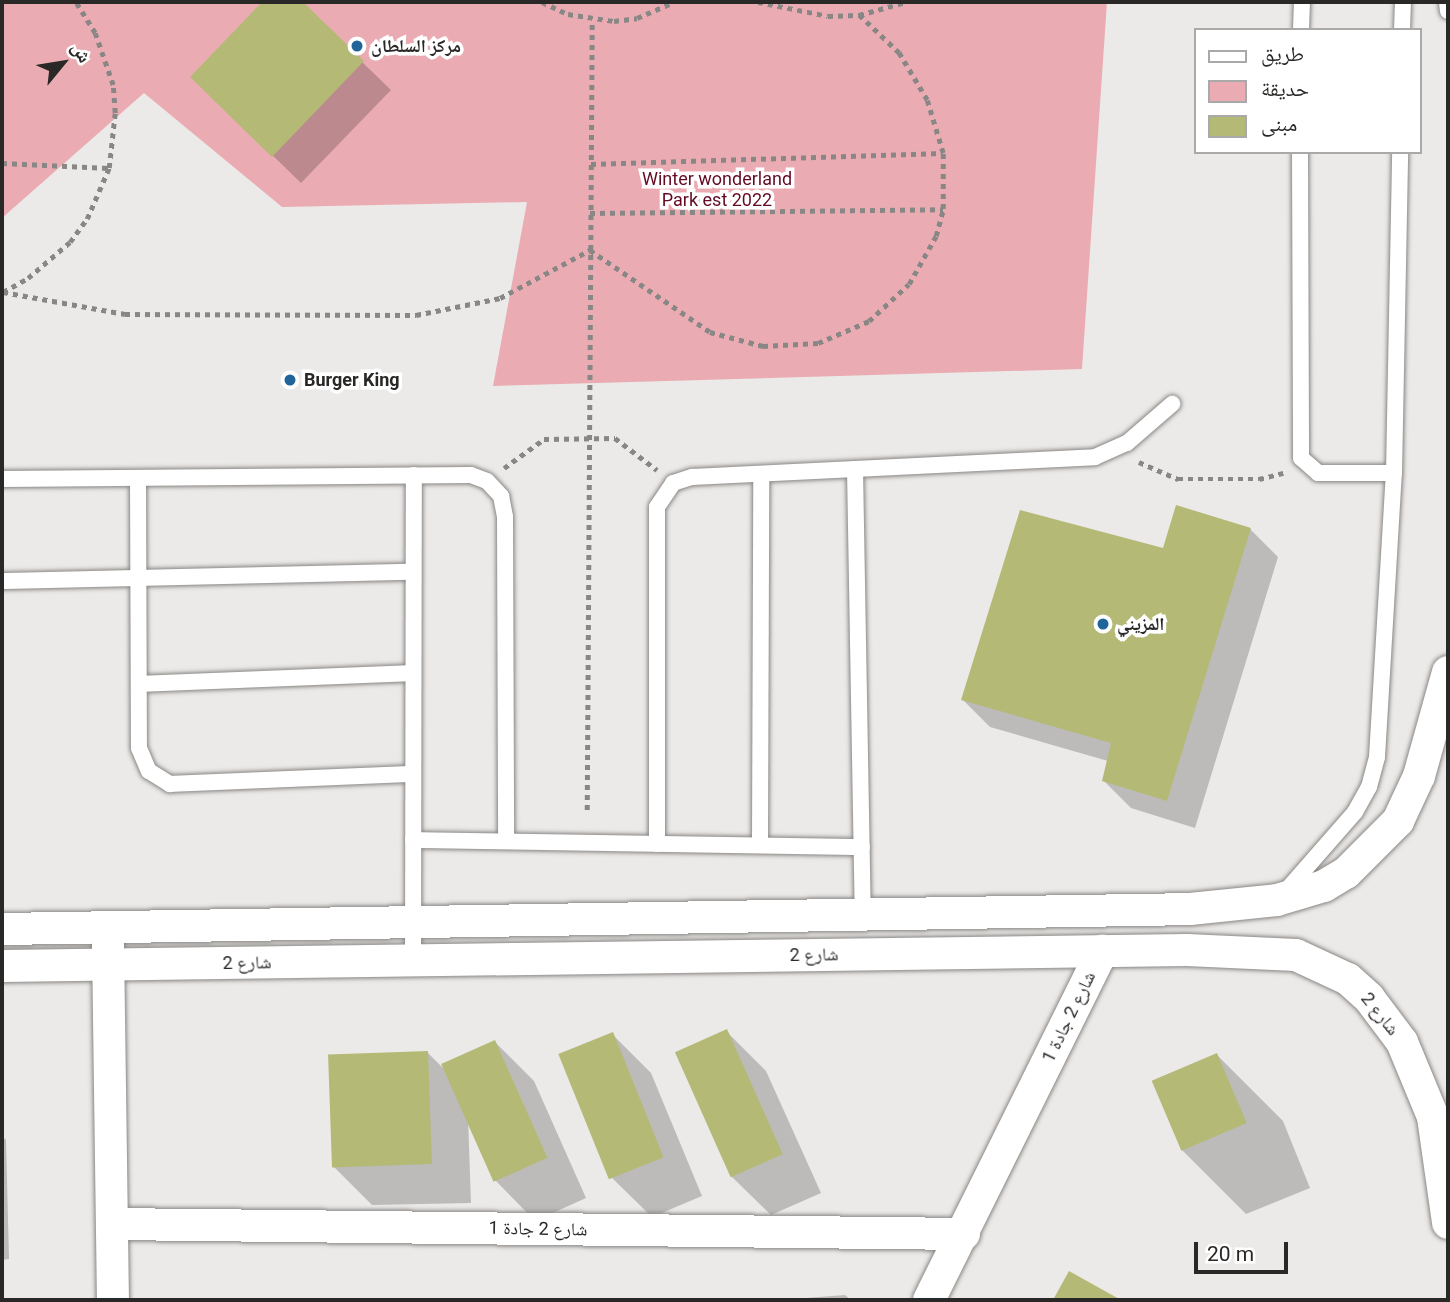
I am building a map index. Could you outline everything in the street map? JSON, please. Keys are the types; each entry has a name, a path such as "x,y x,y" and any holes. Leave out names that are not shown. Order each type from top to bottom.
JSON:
{"street":[{"path":"2,929 1238,907 1277,900 1324,886 1365,859 1398,821 1419,776 1448,672"},
{"path":"1073,911 1089,951"},
{"path":"108,927 113,1300"},
{"name":"شارع 2","path":"2,966 1089,951 1278,953 1323,964 1348,979 1388,1020 1415,1066 1433,1117 1448,1223"},
{"name":"شارع 2 جادة 1","path":"929,1300 964,1234 1089,951"},
{"name":"شارع 2 جادة 1","path":"111,1224 964,1234"}],"lane":[{"path":"1301,28 1302,2"},
{"path":"1402,28 1403,2"},
{"path":"1447,2 1448,11"},
{"path":"1300,154 1298,439 1301,458 1308,467 1318,473 1394,473"},
{"path":"1277,900 1354,812 1369,787 1377,757 1394,473 1400,154"},
{"path":"657,844 657,508 673,483 692,477 1095,457 1113,452 1172,404"},
{"path":"855,469 863,914"},
{"path":"760,845 761,474"},
{"path":"413,960 414,475"},
{"path":"2,479 471,475 487,481 501,496 505,517 506,841"},
{"path":"138,478 142,760 158,779 170,783 413,774"},
{"path":"2,581 413,572"},
{"path":"139,684 413,673"},
{"path":"413,840 862,847"}],"path":[{"path":"2,292 39,270 70,242 87,219 109,168 116,113 113,85 95,33 76,2"},
{"path":"542,2 592,20 637,18 674,2"},
{"path":"758,2 796,13 859,15 906,2"},
{"path":"590,250 710,332 763,346 790,347 844,334 890,304 925,261 943,209 943,153 937,126 915,75 899,52 859,15"},
{"path":"587,810 592,20"},
{"path":"591,164 943,153"},
{"path":"2,163 109,168"},
{"path":"590,213 943,209"},
{"path":"2,292 125,314 416,315 500,298 590,250"},
{"path":"487,481 544,439 615,438 673,483"},
{"path":"1113,452 1178,479 1259,479 1308,467"}],"green space":[{"name":"Winter wonderland Park est 2022","path":"2,2 1107,2 1082,369 493,386 527,202 282,207 144,93 2,218"}],"building":[{"path":"262,2 303,2 364,61 272,157 190,77"},
{"name":"المزيني","path":"1176,505 1251,528 1167,801 1102,781 1111,743 961,700 1020,510 1163,548"},
{"path":"727,1029 783,1154 731,1177 675,1052"},
{"path":"613,1032 664,1157 609,1179 558,1054"},
{"path":"495,1040 547,1158 494,1182 441,1064"},
{"path":"428,1051 432,1164 332,1167 328,1054"},
{"path":"1217,1053 1247,1123 1181,1151 1152,1081"},
{"path":"1069,1271 1121,1300 1053,1300"}],"place":[{"name":"مركز السلطان","path":"357,46"},
{"name":"Burger King","path":"290,380"},
{"name":"المزيني","path":"1103,624"}]}
